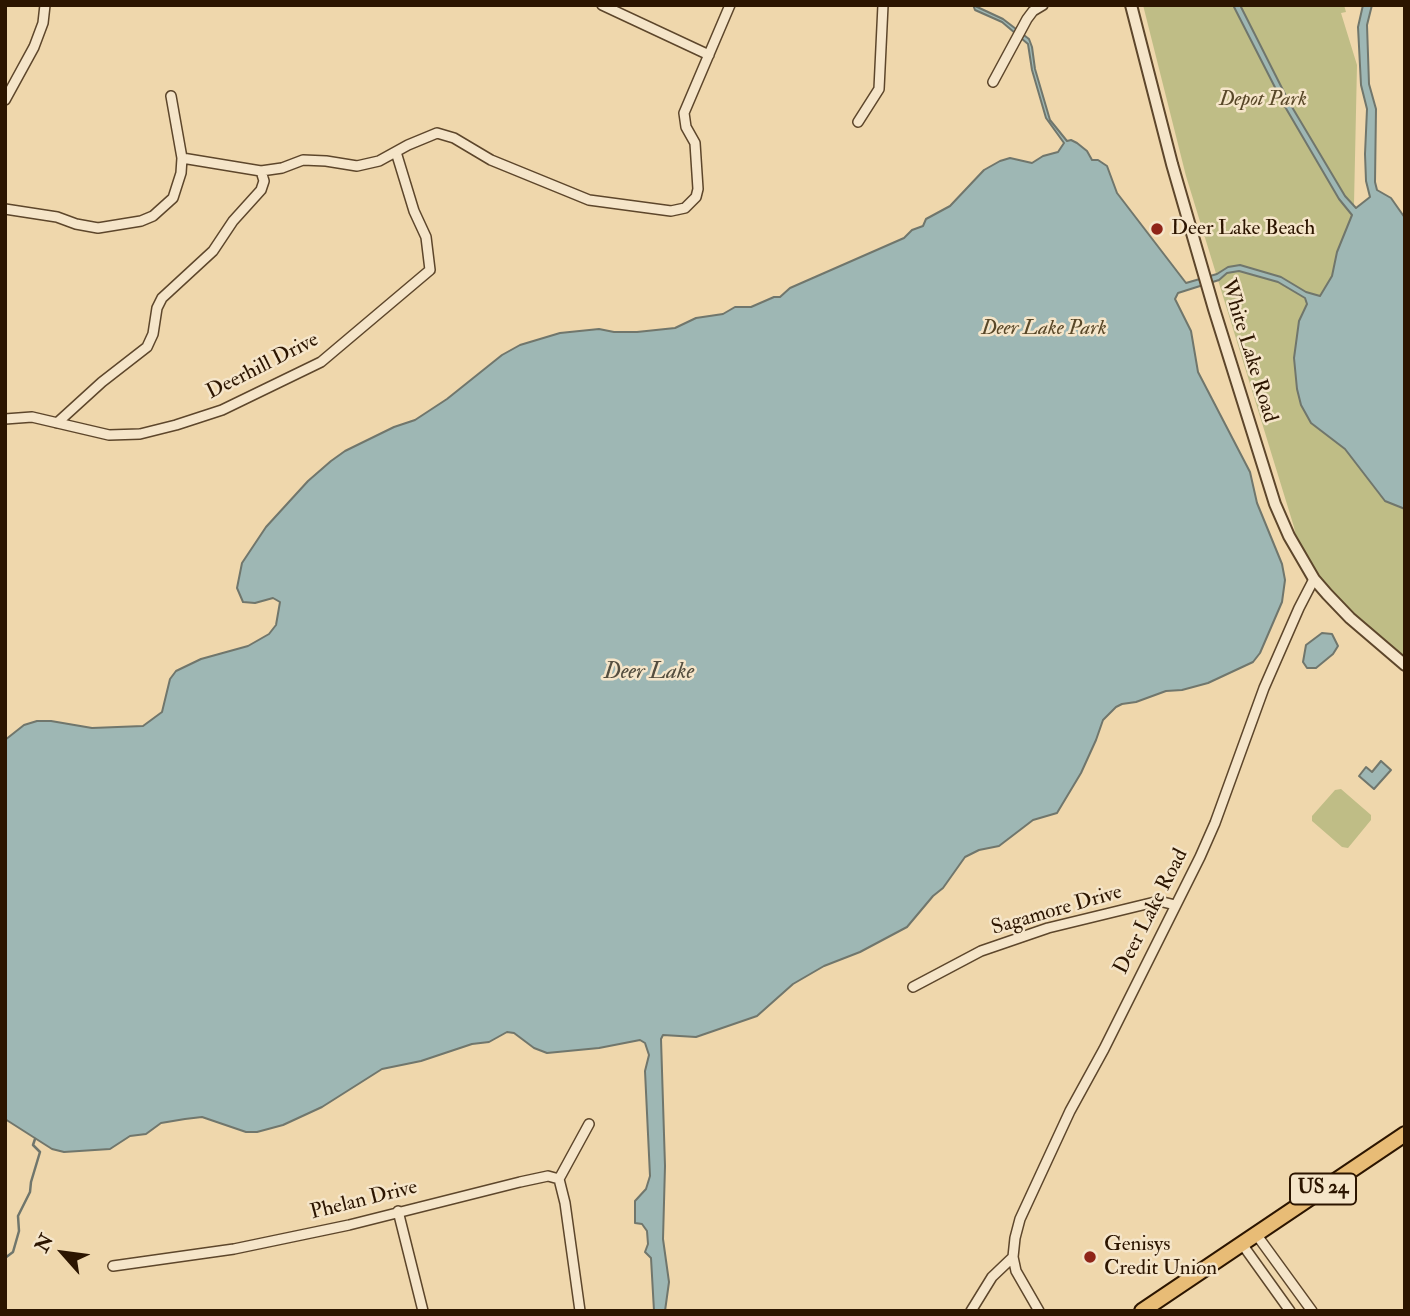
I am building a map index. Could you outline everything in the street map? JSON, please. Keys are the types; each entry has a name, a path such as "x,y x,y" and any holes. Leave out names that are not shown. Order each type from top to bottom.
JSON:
{"main road":[{"name":"US 24","path":"1142,1311 1405,1134"}],"street":[{"path":"5,100 34,47 43,23 45,5"},
{"path":"602,5 709,55"},
{"path":"182,158 261,171 282,168 303,160 357,166 379,161 437,133 447,135 491,160 589,200 671,211 685,208 696,197 697,192 695,143 684,113 730,5"},
{"path":"858,122 878,89 883,5"},
{"path":"992,82 1033,11 1043,5"},
{"name":"White Lake Road","path":"1131,5 1206,282 1275,503 1289,536 1314,579 1350,618 1405,665"},
{"path":"5,209 57,217 98,228 141,221 153,216 173,198 179,185 182,158 171,96"},
{"name":"Deerhill Drive","path":"5,419 32,417 109,435 139,434 222,410 321,362 430,270 426,237 414,211 396,152"},
{"path":"57,423 102,382 147,347 162,298 213,251 233,221 261,190 264,181 261,171"},
{"name":"Deer Lake Road","path":"1013,1257 1020,1219 1216,822 1264,688 1298,607 1314,579"},
{"name":"Sagamore Drive","path":"913,987 981,951 1048,928 1159,901 1175,905"},
{"path":"580,1311 565,1203 559,1179 589,1124"},
{"name":"Phelan Drive","path":"113,1266 233,1249 539,1178 553,1176 559,1179"},
{"path":"398,1211 423,1311"},
{"path":"1256,1234 1312,1311"},
{"path":"1242,1244 1290,1311"},
{"path":"971,1311 992,1277 1013,1257 1019,1278 1038,1311"}],"green space":[{"name":"Depot Park","path":"1143,5 1344,5 1346,12 1341,13 1357,65 1354,204 1377,492 1405,509 1405,658 1335,597 1311,567 1297,543 1186,176"},
{"path":"1341,789 1371,815 1371,820 1348,848 1342,847 1312,821 1312,816 1335,790"}],"water":[{"name":"Deer Lake","path":"973,5 1003,19 1029,39 1050,120 1067,141 1077,143 1087,151 1092,160 1098,160 1107,166 1117,193 1186,283 1240,265 1281,277 1306,292 1320,296 1332,276 1337,252 1352,215 1339,199 1284,105 1233,5 1240,5 1289,102 1345,196 1356,208 1370,197 1366,181 1365,154 1367,109 1361,85 1358,27 1363,5 1372,5 1367,25 1369,84 1376,109 1375,182 1377,190 1391,198 1405,218 1405,509 1385,501 1345,449 1311,423 1301,405 1294,358 1299,321 1307,304 1305,298 1278,282 1239,271 1227,273 1219,280 1178,293 1175,299 1191,331 1198,372 1250,472 1257,503 1282,564 1285,580 1282,602 1260,653 1253,662 1208,683 1166,691 1116,707 1103,720 1081,773 1057,813 1033,820 999,846 979,850 965,857 943,888 907,927 860,952 824,966 793,984 757,1016 696,1037 663,1035 663,1239 669,1282 665,1311 654,1311 651,1258 645,1252 648,1244 647,1231 642,1224 635,1223 635,1201 646,1189 650,1176 645,1071 649,1055 645,1043 640,1040 599,1048 547,1053 534,1048 514,1033 507,1032 489,1042 472,1044 421,1061 382,1069 322,1107 283,1125 257,1132 246,1132 202,1117 161,1123 146,1134 130,1136 110,1149 64,1152 52,1149 5,1119 5,740 24,725 37,721 92,728 143,726 162,712 170,679 176,671 201,659 248,646 269,634 276,625 280,602 273,598 255,603 243,602 237,588 242,563 266,527 308,481 331,461 345,451 394,427 415,420 447,399 502,355 520,345 560,333 599,329 637,332 675,328 696,318 723,314 735,307 751,307 780,297 790,288 904,238 912,230 923,226 926,219 950,206 984,170 1000,161 1010,158 1032,163 1043,156 1058,152 1064,143 1046,118 1032,70 1028,44 1002,22 975,10"},
{"path":"1322,633 1332,634 1338,646 1333,654 1316,668 1307,668 1303,662 1306,645"},
{"path":"1381,761 1391,770 1374,789 1359,776 1366,767 1372,772"}],"waterway":[{"path":"5,1258 13,1252 19,1231 18,1216 30,1192 40,1152 33,1145 35,1139"}],"place":[{"name":"Deer Lake Beach","path":"1157,229"},
{"name":"Genisys Credit Union","path":"1090,1257"}],"park label":[{"name":"Deer Lake Park","path":"1044,329"}]}
